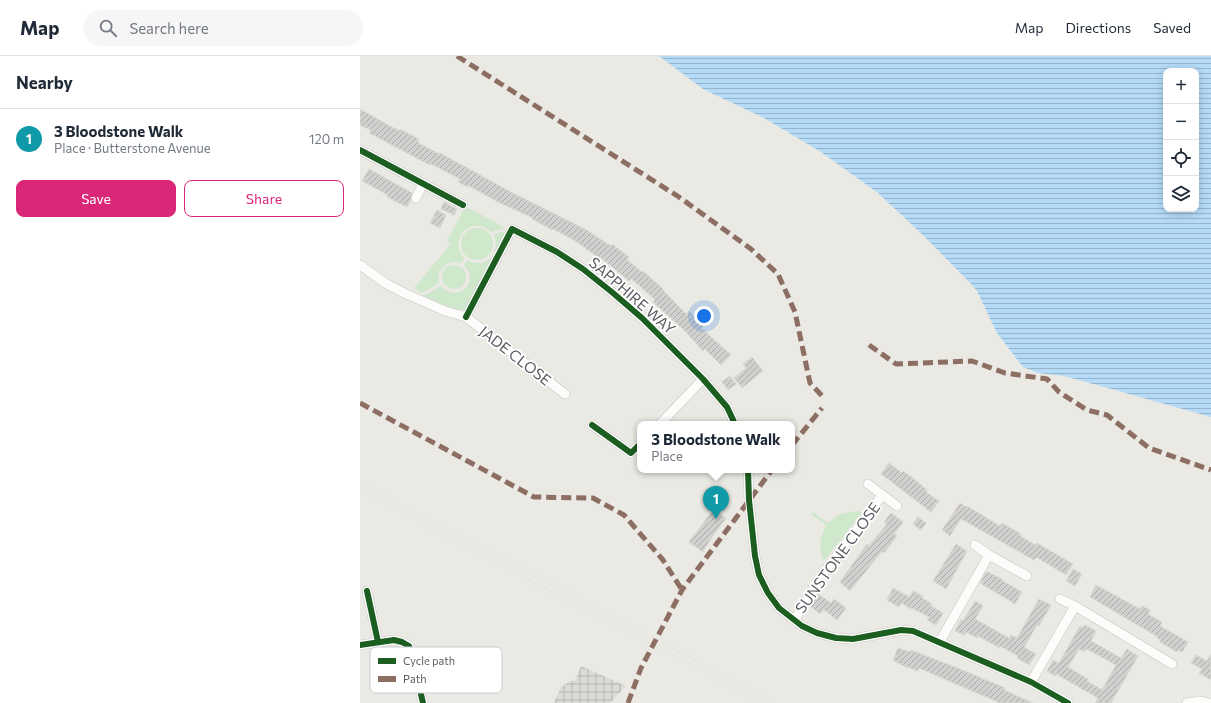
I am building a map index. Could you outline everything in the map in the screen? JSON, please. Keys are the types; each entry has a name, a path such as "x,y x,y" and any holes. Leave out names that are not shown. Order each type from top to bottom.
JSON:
{"street":[{"path":"360,150 463,205"},
{"path":"416,198 423,184"},
{"name":"SAPPHIRE WAY","path":"466,317 512,229 557,252 583,269 607,288 647,323 703,380 726,407 733,421"},
{"path":"360,265 386,283 404,293 445,311 466,317"},
{"name":"JADE CLOSE","path":"466,317 565,394"},
{"path":"663,421 703,380"},
{"path":"592,425 632,453 637,447"},
{"path":"748,473 755,556 759,574 772,598 780,608 802,626 817,633 836,638 854,639 901,630 913,632 1031,682 1068,703"},
{"name":"SUNSTONE CLOSE","path":"868,484 897,506"},
{"name":"SUNSTONE CLOSE","path":"794,620 817,582 882,495"},
{"path":"974,545 1027,576"},
{"path":"939,643 989,555"},
{"path":"367,591 378,642"},
{"path":"1060,599 1075,606 1172,664"},
{"path":"1031,682 1075,606"},
{"path":"360,645 394,640 402,642 409,647"},
{"path":"421,693 423,703"},
{"path":"1187,703 1200,701 1209,703"}],"shaded area":[{"path":"581,666 626,686 610,703 554,703 561,687 570,681 575,681"}],"green space":[{"path":"465,207 505,228 491,232 484,227 476,226 470,227 464,231 458,243 464,258 461,263 452,262 444,266 439,273 439,283 422,293 414,288 451,244 447,241"},
{"path":"477,228 488,233 493,244 488,255 477,260 466,255 461,244 466,233"},
{"path":"508,231 466,310 454,309 423,296 441,286 454,293 465,289 469,284 470,278 469,272 464,265 467,260 474,263 481,263 491,258 496,247 494,234"},
{"path":"454,265 463,268 466,277 463,286 454,289 445,286 442,277 445,268"},
{"path":"857,511 862,512 824,561 820,543 826,525 811,514 813,512 828,523 840,514"}],"water":[{"path":"659,56 1211,56 1211,417 1064,376 1038,373 1023,367 997,333 977,291 926,238 878,193 821,152 764,118 703,89"}],"building":[{"path":"360,109 399,131 400,129 419,139 418,143 585,229 611,246 612,244 629,257 627,260 642,272 643,271 663,289 686,314 689,311 704,325 701,328 731,355 721,365 705,349 703,351 682,328 653,302 655,300 641,287 631,279 629,281 600,257 599,258 574,240 469,186 468,187 458,182 460,179 369,133 371,130 360,125"},
{"path":"369,169 412,193 411,200 407,207 387,197 388,195 362,181"},
{"path":"444,202 457,209 454,215 441,209"},
{"path":"437,210 446,215 440,228 430,223"},
{"path":"752,357 763,371 742,388 734,378 746,368 743,364"},
{"path":"730,376 736,384 728,390 722,382"},
{"path":"889,463 902,473 903,471 914,479 927,490 926,492 939,501 931,512 881,474"},
{"path":"960,503 1000,526 1002,523 1021,534 1020,536 1036,545 1037,543 1073,564 1066,575 1036,557 1034,560 961,519 950,536 942,530"},
{"path":"713,510 726,518 703,552 689,542"},
{"path":"891,513 903,522 894,534 897,536 884,553 882,551 850,591 840,582 867,544 869,546 887,524 884,522"},
{"path":"918,517 926,523 921,530 913,524"},
{"path":"956,544 967,551 946,589 933,581"},
{"path":"1073,569 1082,574 1075,586 1066,581"},
{"path":"986,572 1003,580 1022,592 1015,604 980,583"},
{"path":"1096,585 1140,609 1142,606 1150,610 1148,614 1162,622 1160,626 1188,642 1182,652 1178,650 1177,652 1160,642 1161,640 1157,638 1158,637 1090,597"},
{"path":"893,588 910,597 913,591 923,596 922,598 932,604 931,606 943,613 936,625 927,620 929,617 912,608 911,609 901,603 899,607 887,600"},
{"path":"818,594 831,603 834,599 846,608 837,620 824,610 820,614 810,606"},
{"path":"1039,599 1051,605 1039,626 1037,625 1024,647 1036,654 1029,665 1017,658 1018,656 1000,646 1000,648 978,636 977,638 966,632 964,635 955,631 961,619 963,621 975,601 983,606 975,619 1009,638 1011,635 1017,638"},
{"path":"1085,625 1096,631 1091,641 1121,658 1127,649 1138,656 1111,703 1095,703 1098,698 1056,674 1055,676 1047,671 1053,660 1059,663 1080,626 1083,628","holes":["1079,649 1084,652 1087,649 1116,665 1102,690 1087,681 1088,679 1068,667"]},
{"path":"898,648 910,652 911,650 960,669 1005,688 1004,690 1033,703 1000,703 919,668 918,671 902,665 893,660"},
{"path":"1211,654 1211,680 1199,673 1202,669 1191,663 1196,655 1207,661"}],"railway":[{"path":"360,483 776,703"},
{"path":"360,490 762,703"}],"marked path":[{"path":"457,56 679,197 751,249 778,274 795,312 810,383 825,399"},
{"path":"869,345 896,364 972,361 1005,373 1047,379 1059,392 1087,410 1107,415 1149,448 1211,470"},
{"path":"360,403 534,497 593,498 624,515 663,560 682,590"},
{"path":"795,441 822,408"},
{"path":"628,703 641,668 682,590 770,473"}],"cycle path":[{"path":"360,150 463,205"},
{"path":"466,317 512,229 557,252 583,269 642,318 703,379 727,407 734,421"},
{"path":"592,425 631,453 637,447"},
{"path":"748,473 749,500 755,556 759,575 768,593 779,608 802,626 817,633 836,638 853,639 901,630 913,631 1031,682 1068,703"},
{"path":"367,591 378,642"},
{"path":"360,645 394,640 402,642 409,647"},
{"path":"421,693 423,703"}],"place":[{"name":"3 Bloodstone Walk","path":"716,519"}]}
